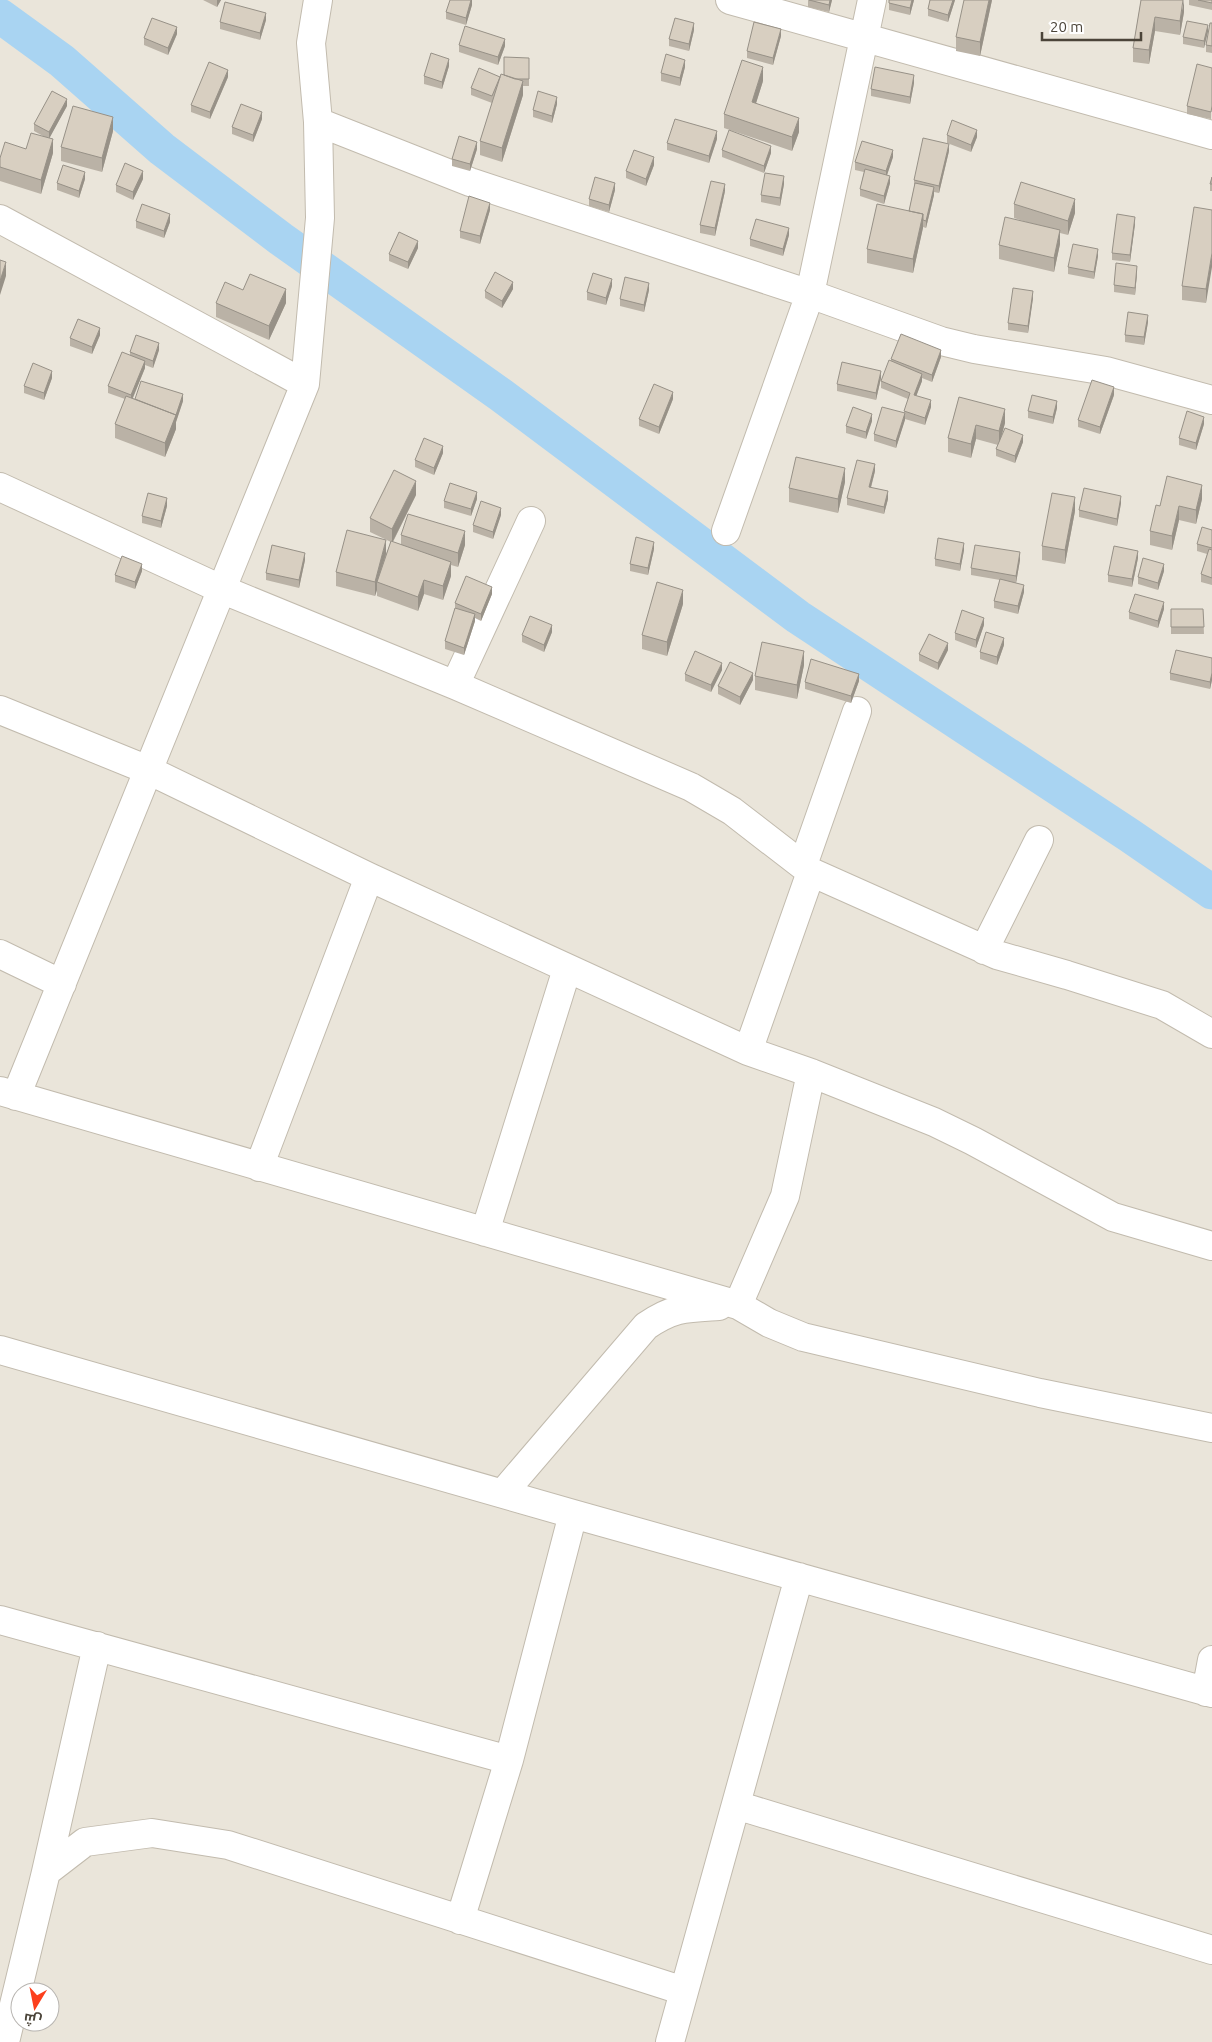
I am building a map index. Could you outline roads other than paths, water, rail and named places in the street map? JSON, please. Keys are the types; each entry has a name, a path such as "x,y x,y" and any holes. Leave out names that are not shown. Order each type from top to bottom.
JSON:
{"street":[{"path":"318,0 311,43 318,122 320,218 305,384 62,984 8,1093 738,1305 769,1323 803,1337 1040,1393 1212,1428"},
{"path":"730,0 1212,135"},
{"path":"726,530 810,294 872,0"},
{"path":"318,122 470,182 810,294 949,343 974,350 1106,370 1212,400"},
{"path":"0,220 305,384"},
{"path":"0,487 221,589 455,685 691,787 732,811 807,869 984,950 1162,1005 1212,1034"},
{"path":"455,685 532,521"},
{"path":"0,710 148,770 369,876 748,1052 811,1073 957,1133 1113,1217 1212,1246"},
{"path":"748,1052 856,711"},
{"path":"984,950 1039,840"},
{"path":"259,1167 369,876"},
{"path":"0,954 62,984"},
{"path":"485,1232 567,969"},
{"path":"738,1305 785,1196 811,1073"},
{"path":"503,1493 646,1326 665,1314 686,1308 738,1305"},
{"path":"0,1350 1209,1693 1212,1660"},
{"path":"460,1920 509,1760 573,1514"},
{"path":"670,2042 799,1577"},
{"path":"0,1620 509,1760"},
{"path":"5,2042 97,1646"},
{"path":"736,1805 1212,1950"},
{"path":"46,1872 85,1842 152,1833 228,1845 684,1991"}],"waterway":[{"path":"0,16 62,61 162,149 281,239 501,395 798,617 1129,835 1212,892"}]}
